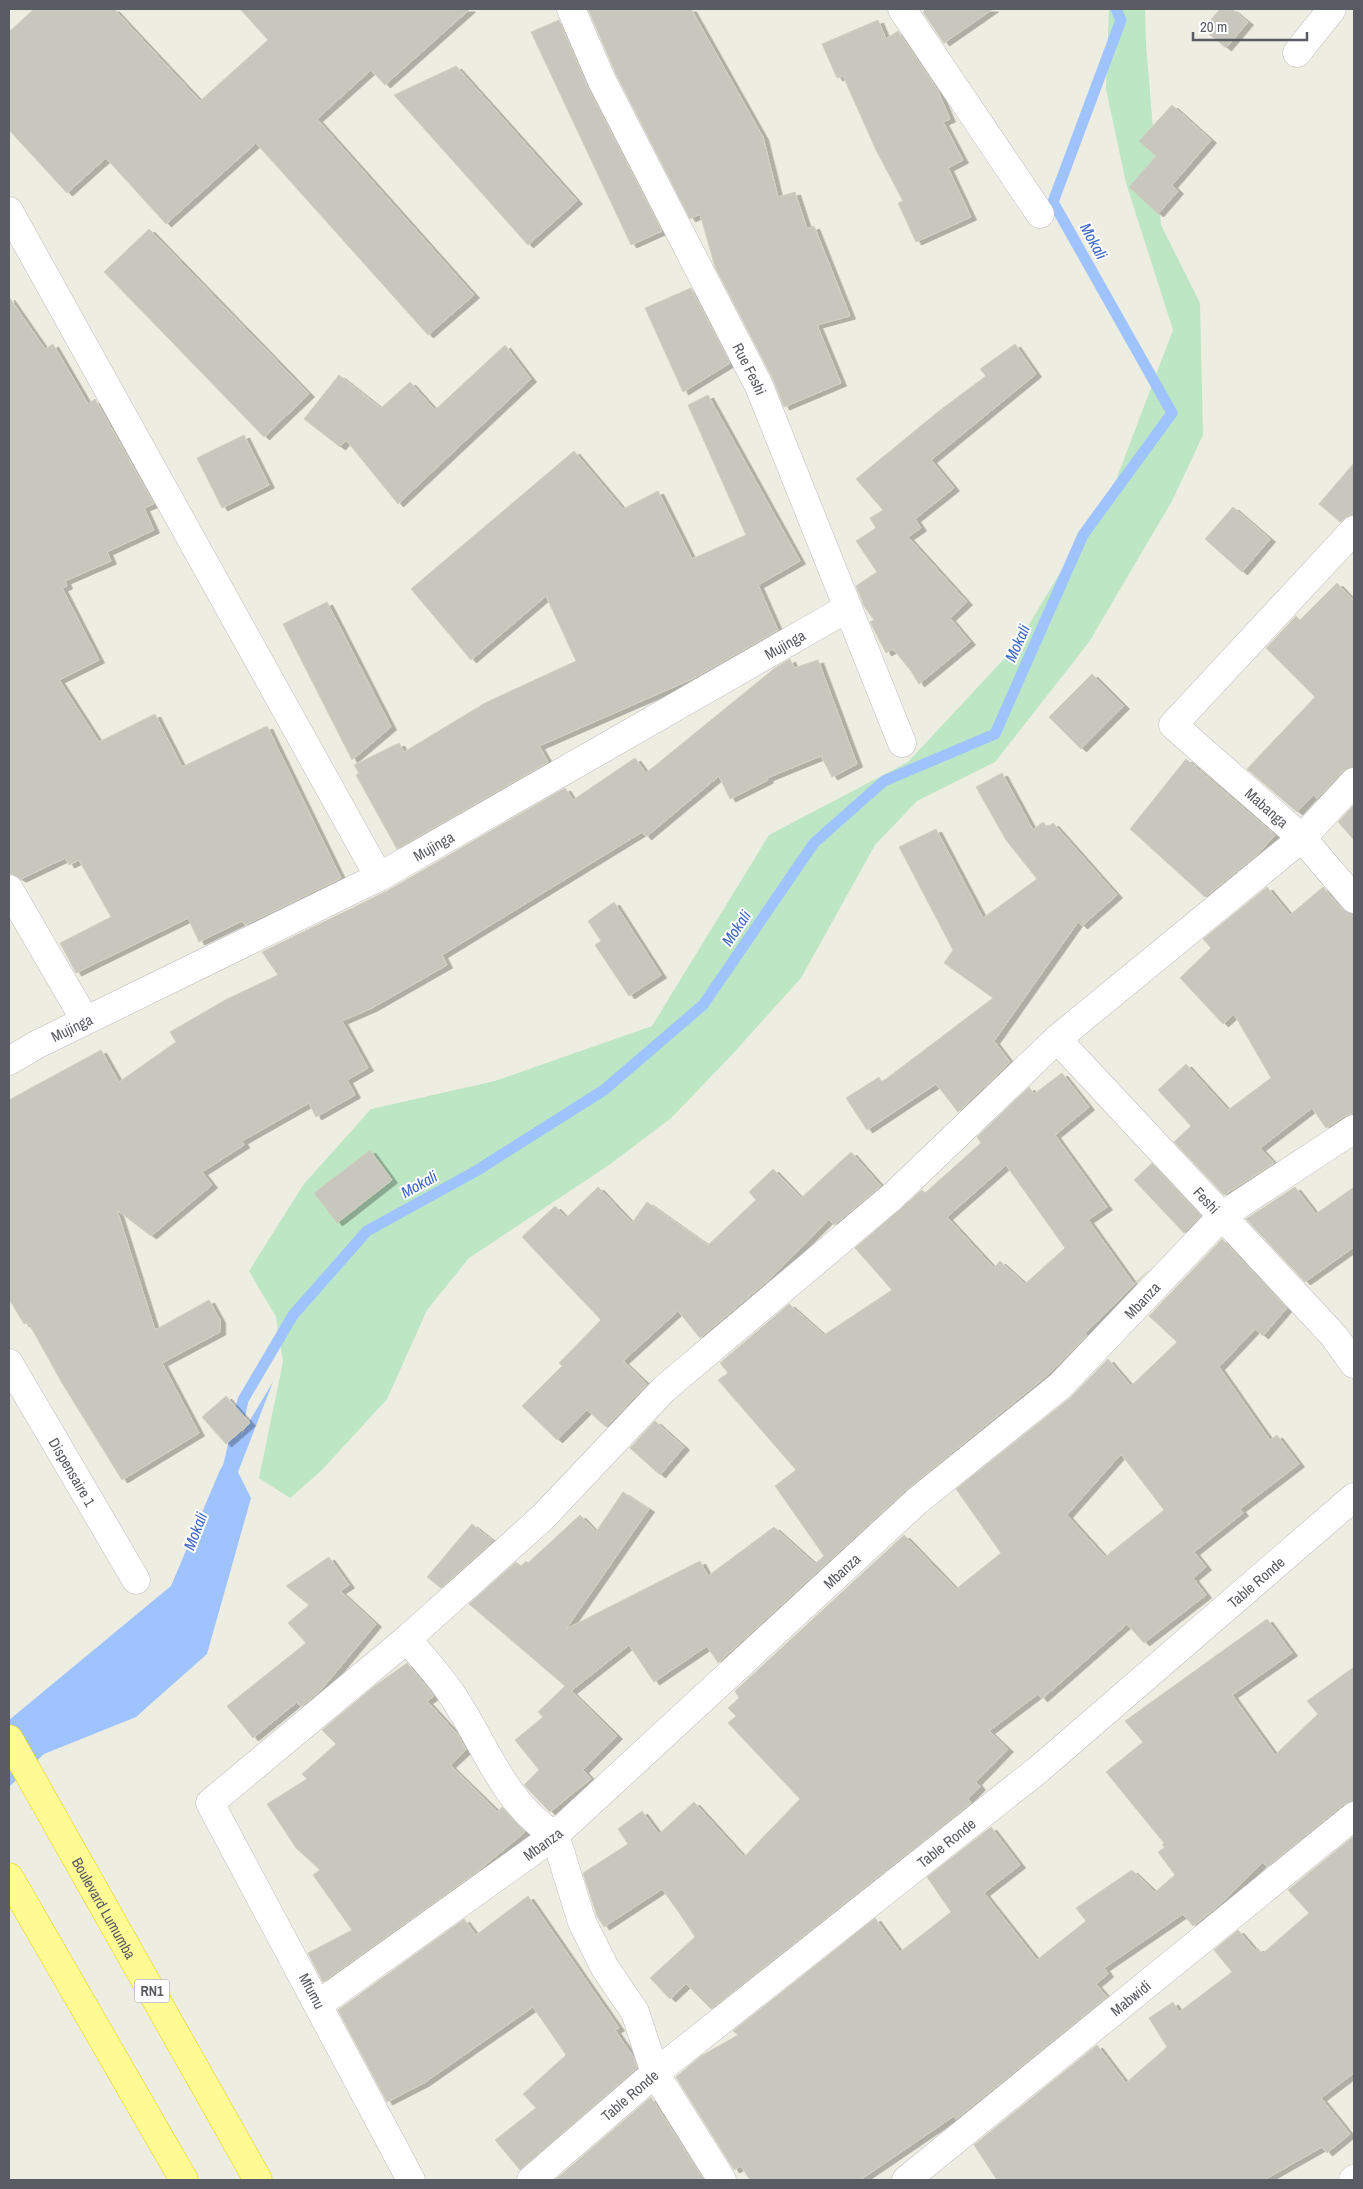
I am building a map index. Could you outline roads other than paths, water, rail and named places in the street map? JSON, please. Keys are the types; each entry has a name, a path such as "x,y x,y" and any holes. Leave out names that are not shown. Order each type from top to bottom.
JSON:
{"highway":[{"name":"Boulevard Lumumba","path":"9,1739 47,1803 258,2180"},
{"path":"9,1876 184,2180"}],"street":[{"name":"Rue Feshi","path":"571,9 602,81 759,386 846,609 902,743"},
{"path":"902,9 1040,214"},
{"path":"1297,53 1332,9"},
{"path":"9,211 379,876"},
{"name":"Mabanga","path":"1354,530 1173,725 1302,838 1354,899"},
{"name":"Mujinga","path":"9,1061 85,1020 379,876 846,609"},
{"path":"722,2180 655,2073 635,2012 605,1968 582,1922 554,1835 540,1826 520,1804 482,1748 451,1692 407,1638 542,1518 664,1389 893,1196 1057,1039 1302,838 1354,782"},
{"path":"9,889 85,1020"},
{"name":"Feshi","path":"1057,1039 1334,1336 1354,1364"},
{"name":"Mbanza","path":"319,2004 554,1835 917,1501 1060,1386 1223,1216 1354,1129"},
{"name":"Dispensaire 1","path":"9,1363 136,1580"},
{"name":"Table Ronde","path":"531,2180 655,2073 1039,1770 1354,1497"},
{"name":"Mfumu","path":"407,1638 210,1802 411,2180"},
{"name":"Mabwidi","path":"906,2180 1354,1816"}],"water":[{"path":"273,1382 238,1472 251,1498 207,1654 136,1717 44,1754 9,1787 9,1720 171,1586 220,1470"}],"waterway":[{"name":"Mokali","path":"229,1465 243,1400 293,1315 367,1231 476,1171 604,1090 703,1005 814,843 884,781 995,734 1083,535 1172,413 1053,202 1121,20 1116,9"}]}
